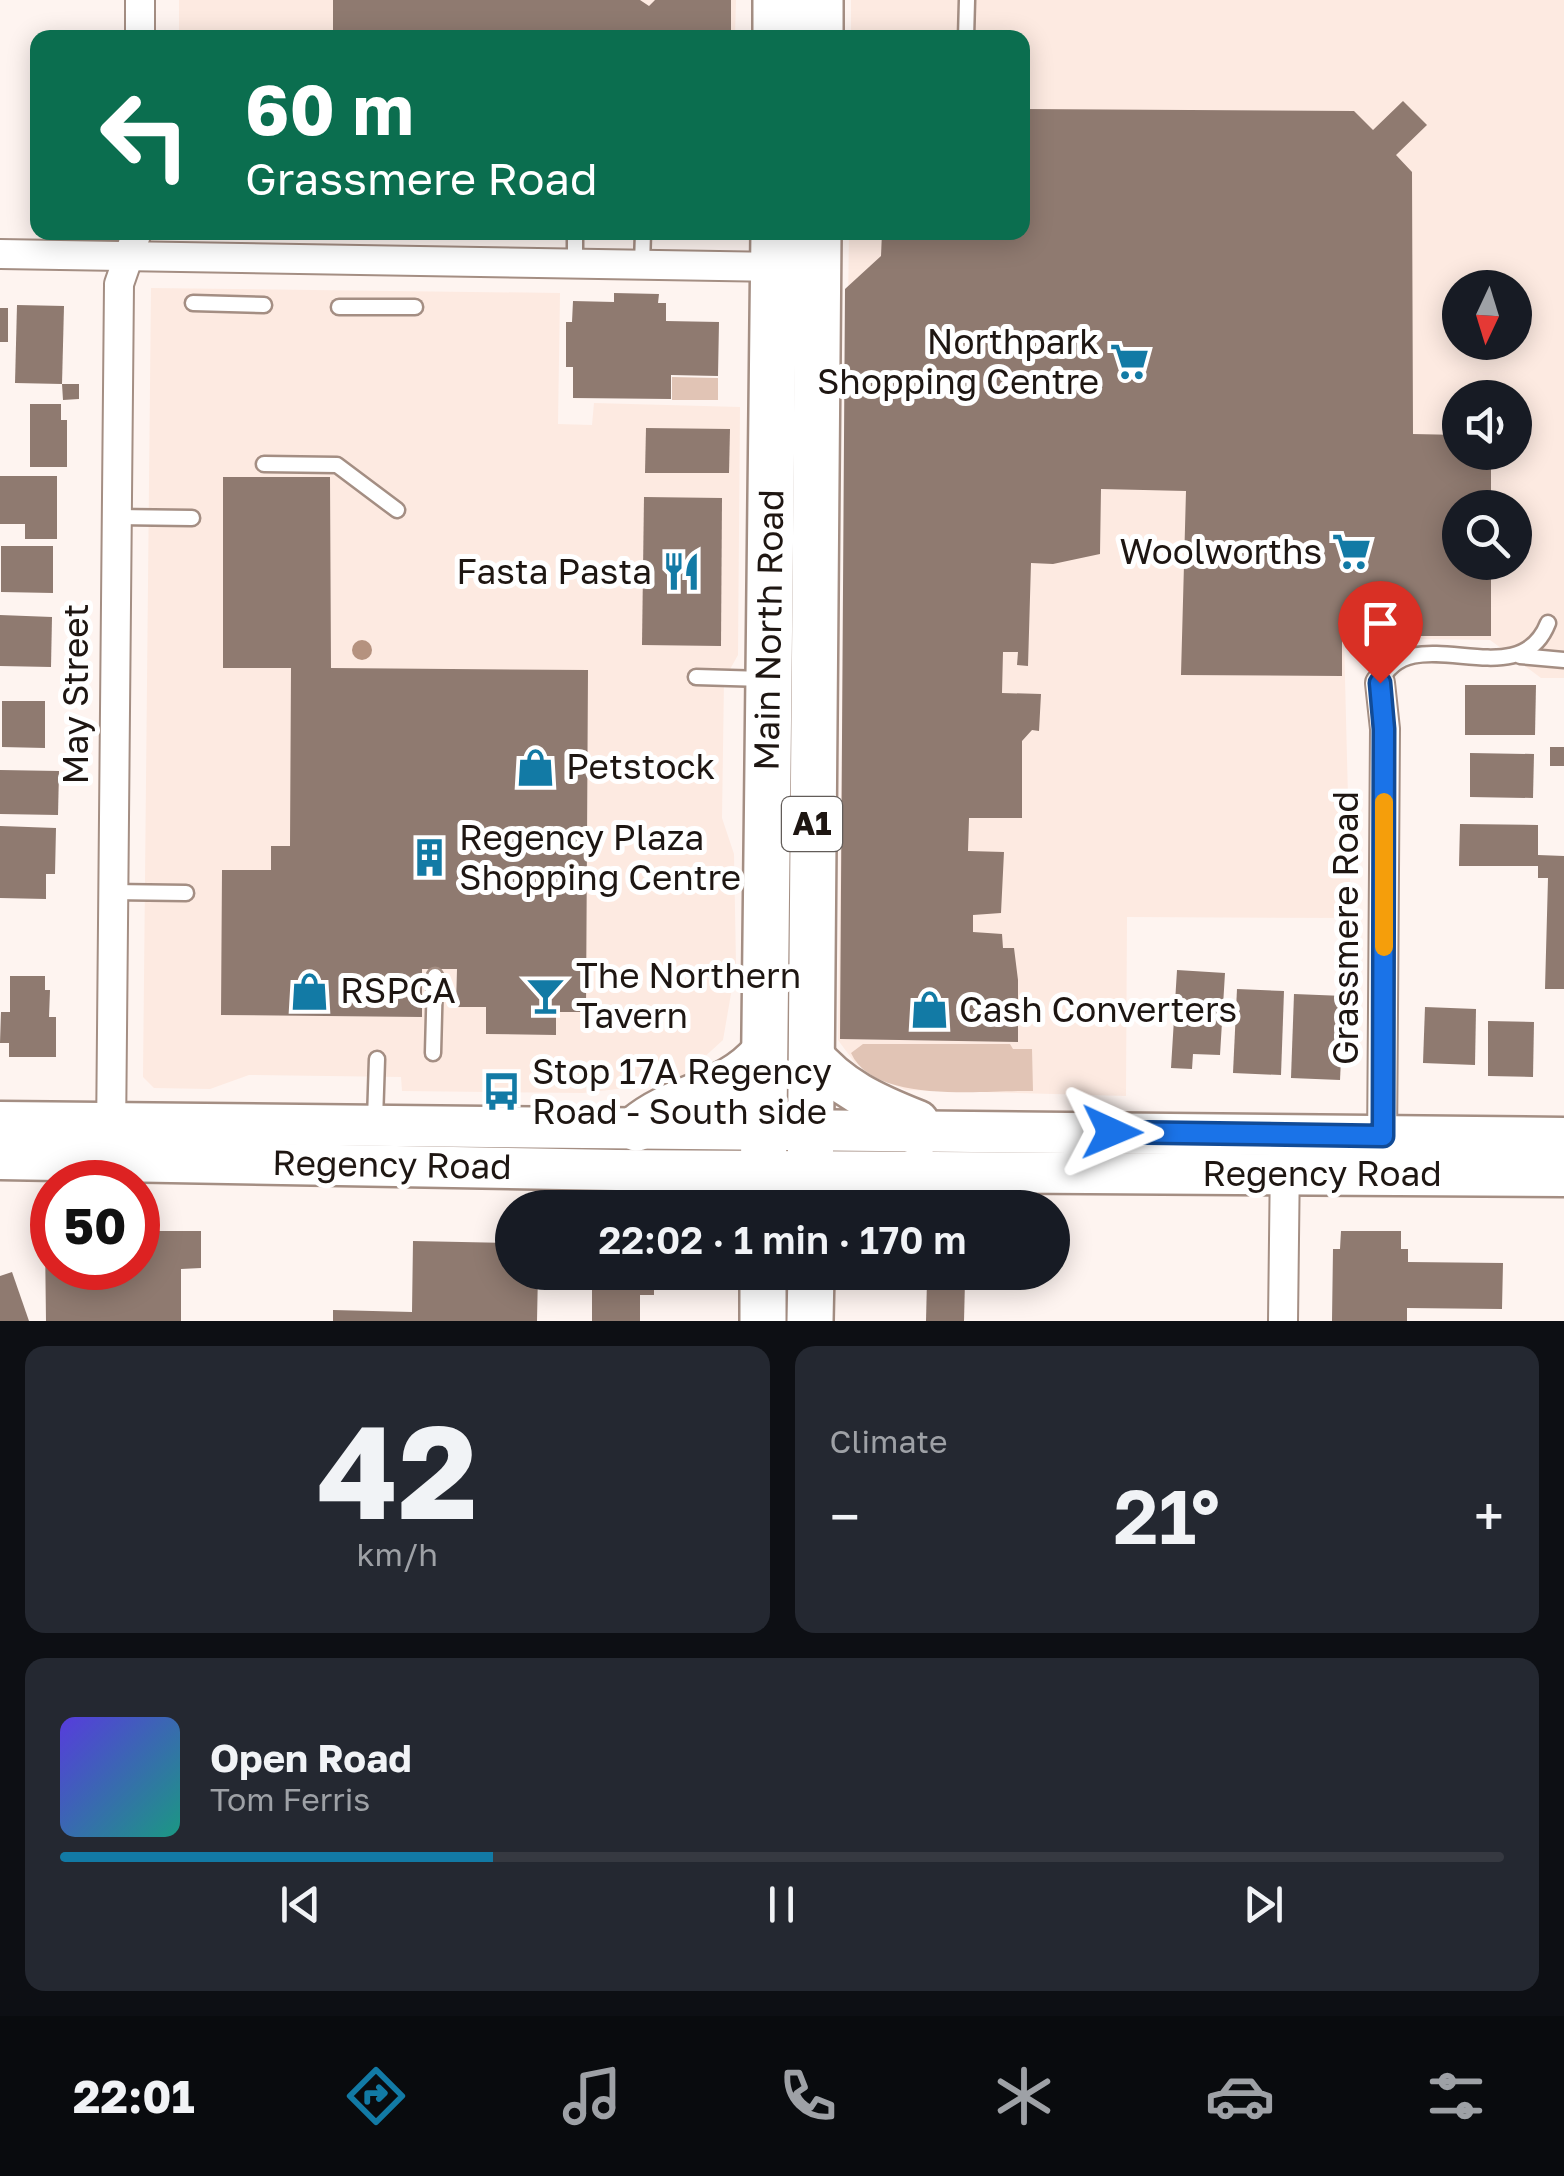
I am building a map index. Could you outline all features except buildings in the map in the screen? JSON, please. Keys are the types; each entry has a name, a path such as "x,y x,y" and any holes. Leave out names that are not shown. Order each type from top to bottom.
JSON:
{"highway":[{"path":"776,0 776,30"},
{"path":"820,0 820,30"},
{"name":"Main North Road","path":"810,1169 818,240"},
{"name":"Main North Road","path":"764,1169 773,250"},
{"path":"637,1128 654,1114 741,1078 764,1053"},
{"path":"871,1190 920,1170"},
{"path":"763,1290 763,1321"},
{"path":"810,1321 811,1290"}],"main road":[{"path":"810,1052 828,1075 870,1103 942,1130"},
{"name":"Regency Road","path":"0,1122 111,1141 764,1169 1285,1174 1382,1155 1564,1138"},
{"name":"Regency Road","path":"0,1159 111,1141 375,1126 637,1128 764,1169"},
{"name":"Regency Road","path":"810,1169 942,1130 1286,1134 1382,1155 1564,1176"}],"street":[{"path":"140,0 140,30"},
{"path":"0,254 133,244 642,264 773,250"},
{"name":"May Street","path":"111,1141 119,284 133,244"},
{"name":"Grassmere Road","path":"1380,683 1384,729 1382,1155"},
{"path":"1283,1321 1286,1134"}],"lane":[{"path":"966,0 966,30"},
{"path":"575,240 575,263"},
{"path":"642,264 643,240"},
{"path":"193,303 264,305"},
{"path":"340,306 415,307"},
{"path":"264,464 337,465 396,510"},
{"path":"115,517 192,518"},
{"path":"1517,656 1542,638 1548,623"},
{"path":"1380,683 1386,668 1405,656 1564,660"},
{"path":"696,677 768,679"},
{"path":"112,892 186,893"},
{"path":"432,1053 435,976"},
{"path":"375,1126 376,1059"}],"shaded area":[{"path":"179,0 736,0 735,30 179,30"},
{"path":"851,0 1564,0 1564,678 1541,678 1490,640 1344,638 1351,918 1127,917 1126,1096 906,1090 855,1063 838,1040 849,240 1030,240 1030,30 851,30"},
{"path":"151,288 560,293 558,424 592,425 594,403 740,407 738,655 724,680 722,818 734,854 736,965 723,1040 677,1082 583,1093 402,1091 401,1077 249,1075 210,1089 154,1088 143,1077"},
{"path":"672,377 718,378 718,400 672,400"},
{"path":"863,1044 1010,1044 1013,1049 1032,1049 1033,1091 906,1088 863,1070 851,1053"}],"slow traffic":[{"path":"1384,802 1384,947"}],"place":[{"name":"Northpark Shopping Centre","path":"1129,362"},
{"name":"Woolworths","path":"1352,552"},
{"name":"Fasta Pasta","path":"682,572"},
{"name":"Petstock","path":"536,767"},
{"name":"Regency Plaza Shopping Centre","path":"429,858"},
{"name":"RSPCA","path":"310,991"},
{"name":"The Northern Tavern","path":"546,996"},
{"name":"Cash Converters","path":"929,1010"},
{"name":"Stop 17A Regency Road - South side","path":"502,1092"}],"route":[{"path":"1112,1132 1383,1136 1384,729 1380,683"}]}
